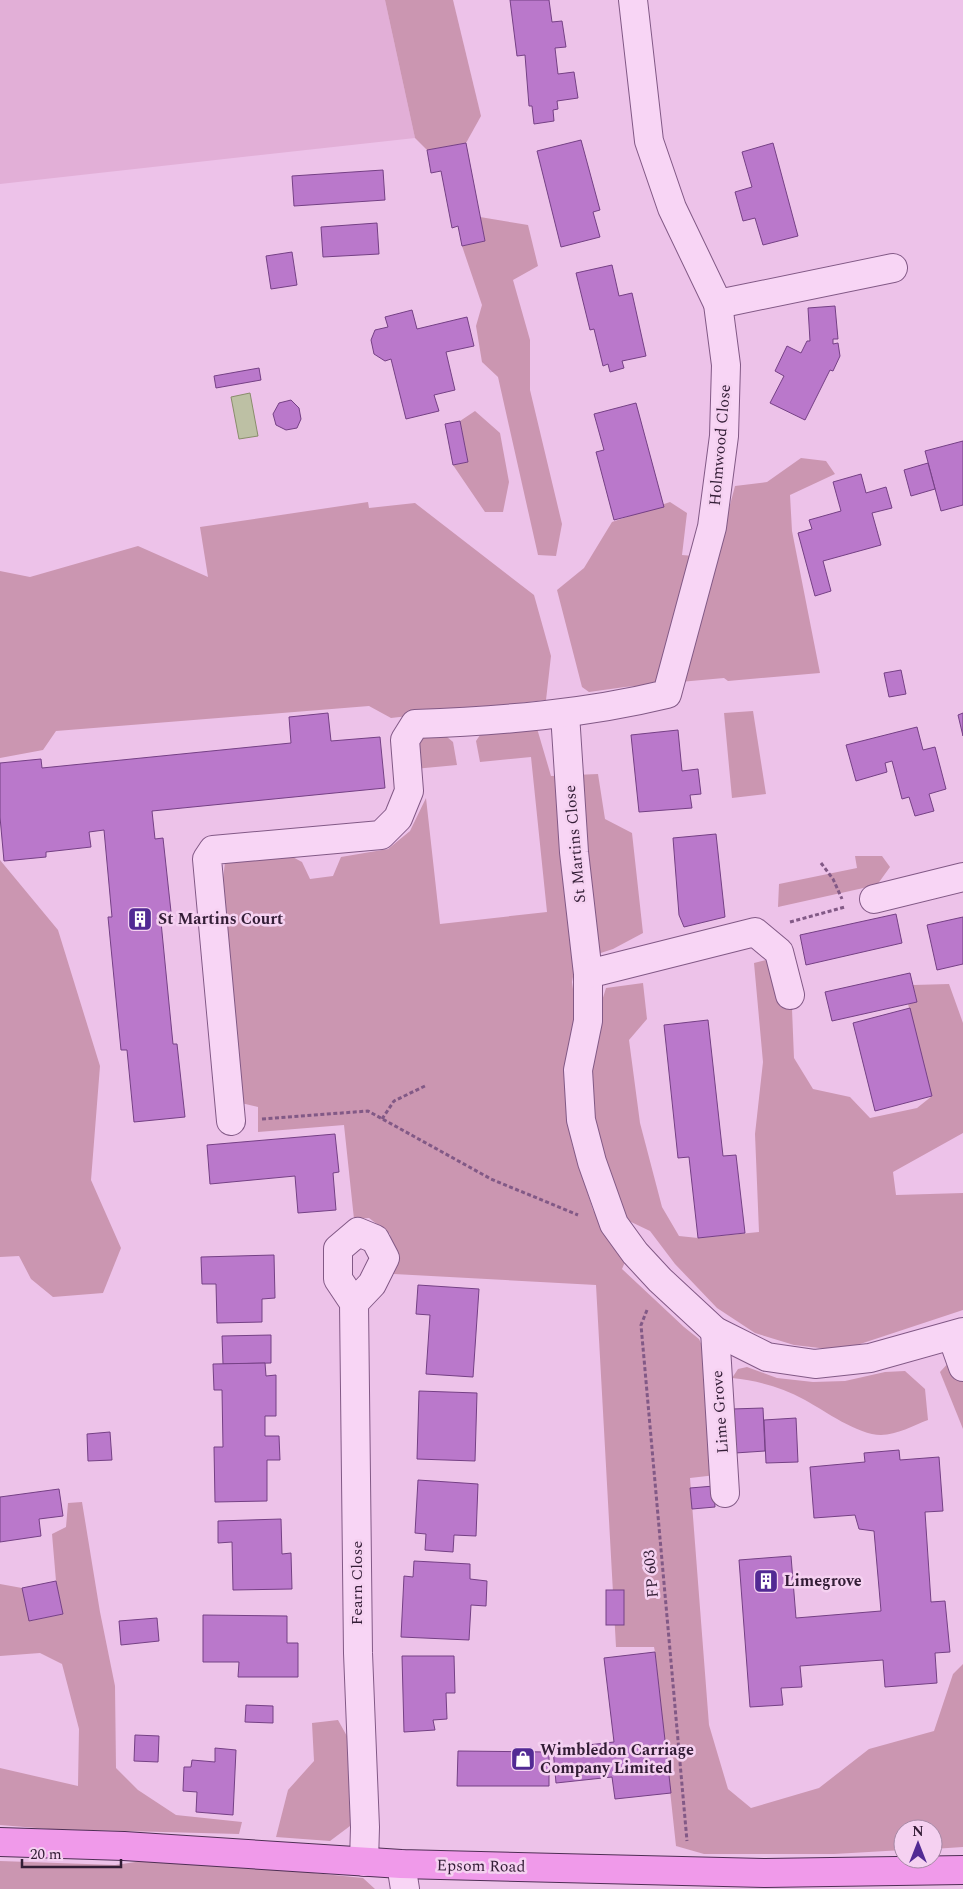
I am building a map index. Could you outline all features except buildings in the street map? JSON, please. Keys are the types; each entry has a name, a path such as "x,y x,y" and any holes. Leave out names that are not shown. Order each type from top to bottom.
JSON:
{"main road":[{"name":"Epsom Road","path":"0,1842 124,1846 364,1862 403,1876 688,1870 765,1873 963,1870"}],"street":[{"name":"Holmwood Close","path":"231,1121 207,859 213,850 381,835 398,818 409,790 405,740 415,724 565,714 668,694 712,527 723,445 726,365 718,304 672,208 649,141 633,0"},
{"path":"718,304 893,268"},
{"name":"St Martins Close","path":"565,714 574,852 588,974 588,1021 578,1070 581,1120 592,1162 614,1224 635,1253 660,1280 715,1330 767,1357 815,1364 870,1358 957,1334"},
{"path":"874,899 963,877"},
{"path":"588,974 755,932 779,952 790,995"},
{"name":"Fearn Close","path":"354,1303 358,1653 365,1827 364,1862"},
{"name":"Lime Grove","path":"715,1330 725,1493"},
{"path":"957,1334 963,1367"}],"path":[{"path":"821,863 833,879 845,906"},
{"path":"789,922 820,914"},
{"path":"382,1119 394,1101 426,1085"},
{"path":"231,1121 368,1111 491,1179 580,1216 614,1224"},
{"name":"FP 603","path":"660,1280 641,1325 687,1839 688,1870"}],"shaded area":[{"path":"0,0 385,0 415,138 0,184"},
{"path":"385,0 453,0 481,116 466,143 427,150 415,138"},
{"path":"480,217 528,225 538,266 513,280 530,340 530,390 562,524 556,556 538,555 498,377 482,362 476,326 482,305 462,246 485,241"},
{"path":"250,393 258,436 239,439 231,397"},
{"path":"475,411 500,433 509,482 503,512 485,512 453,465 468,462 460,421"},
{"path":"801,458 826,461 835,474 790,495 792,531 820,673 728,681 724,678 589,692 582,687 557,590 584,568 612,522 670,502 687,513 682,555 716,558 735,486 767,482"},
{"path":"368,502 369,508 415,503 534,595 551,656 546,700 391,718 369,706 56,731 43,750 0,758 0,571 30,577 138,546 208,577 200,527"},
{"path":"753,711 766,794 732,798 724,713"},
{"path":"536,725 551,776 598,774 605,819 632,833 643,933 613,949 576,961 572,982 577,1018 565,1065 566,1105 572,1144 593,1210 625,1262 622,1269 699,1339 709,1361 716,1475 690,1478 709,1725 728,1789 751,1808 819,1788 869,1749 934,1731 953,1674 963,1664 963,1847 943,1848 943,1819 893,1819 893,1851 834,1854 704,1854 676,1846 654,1647 616,1647 596,1285 394,1274 390,1234 369,1218 354,1219 344,1125 258,1132 258,1107 241,1103 221,896 225,862 287,854 302,862 310,879 333,876 341,857 388,849 410,831 426,798 440,924 547,912 531,757 480,762 476,741 484,729"},
{"path":"440,731 453,742 457,765 414,769 418,734"},
{"path":"855,856 882,856 890,867 877,885 778,907 779,884 857,868"},
{"path":"0,860 58,930 100,1066 91,1180 121,1248 103,1293 53,1297 31,1279 19,1256 0,1257"},
{"path":"770,959 792,1009 794,1058 813,1089 850,1097 870,1118 917,1108 932,1096 908,1004 917,1002 913,985 949,984 963,1023 963,1133 893,1172 896,1195 963,1193 963,1310 851,1347 828,1349 794,1345 755,1333 717,1308 675,1264 650,1231 627,1220 601,1154 590,1085 593,1030 606,988 643,983 647,1019 629,1040 640,1123 662,1207 679,1236 698,1238 759,1232 755,1134 763,1062 754,963"},
{"path":"963,1347 963,1429 940,1372"},
{"path":"747,1367 777,1378 813,1382 845,1381 885,1372 905,1371 925,1389 928,1420 893,1433 872,1434 852,1427 787,1391 761,1383 732,1378 738,1369"},
{"path":"82,1502 100,1612 115,1686 116,1768 138,1790 176,1815 242,1822 239,1834 49,1829 0,1825 0,1768 78,1786 79,1729 62,1664 40,1653 0,1656 0,1584 22,1588 30,1621 63,1614 56,1581 52,1534 66,1527 68,1503"},
{"path":"338,1720 353,1747 354,1823 330,1841 276,1837 288,1790 314,1761 312,1723"},
{"path":"163,1858 363,1878 375,1889 0,1889 0,1861 115,1865"}],"place":[{"name":"St Martins Court","path":"140,919"},
{"name":"Limegrove","path":"766,1581"},
{"name":"Wimbledon Carriage Company Limited","path":"523,1759"}]}
